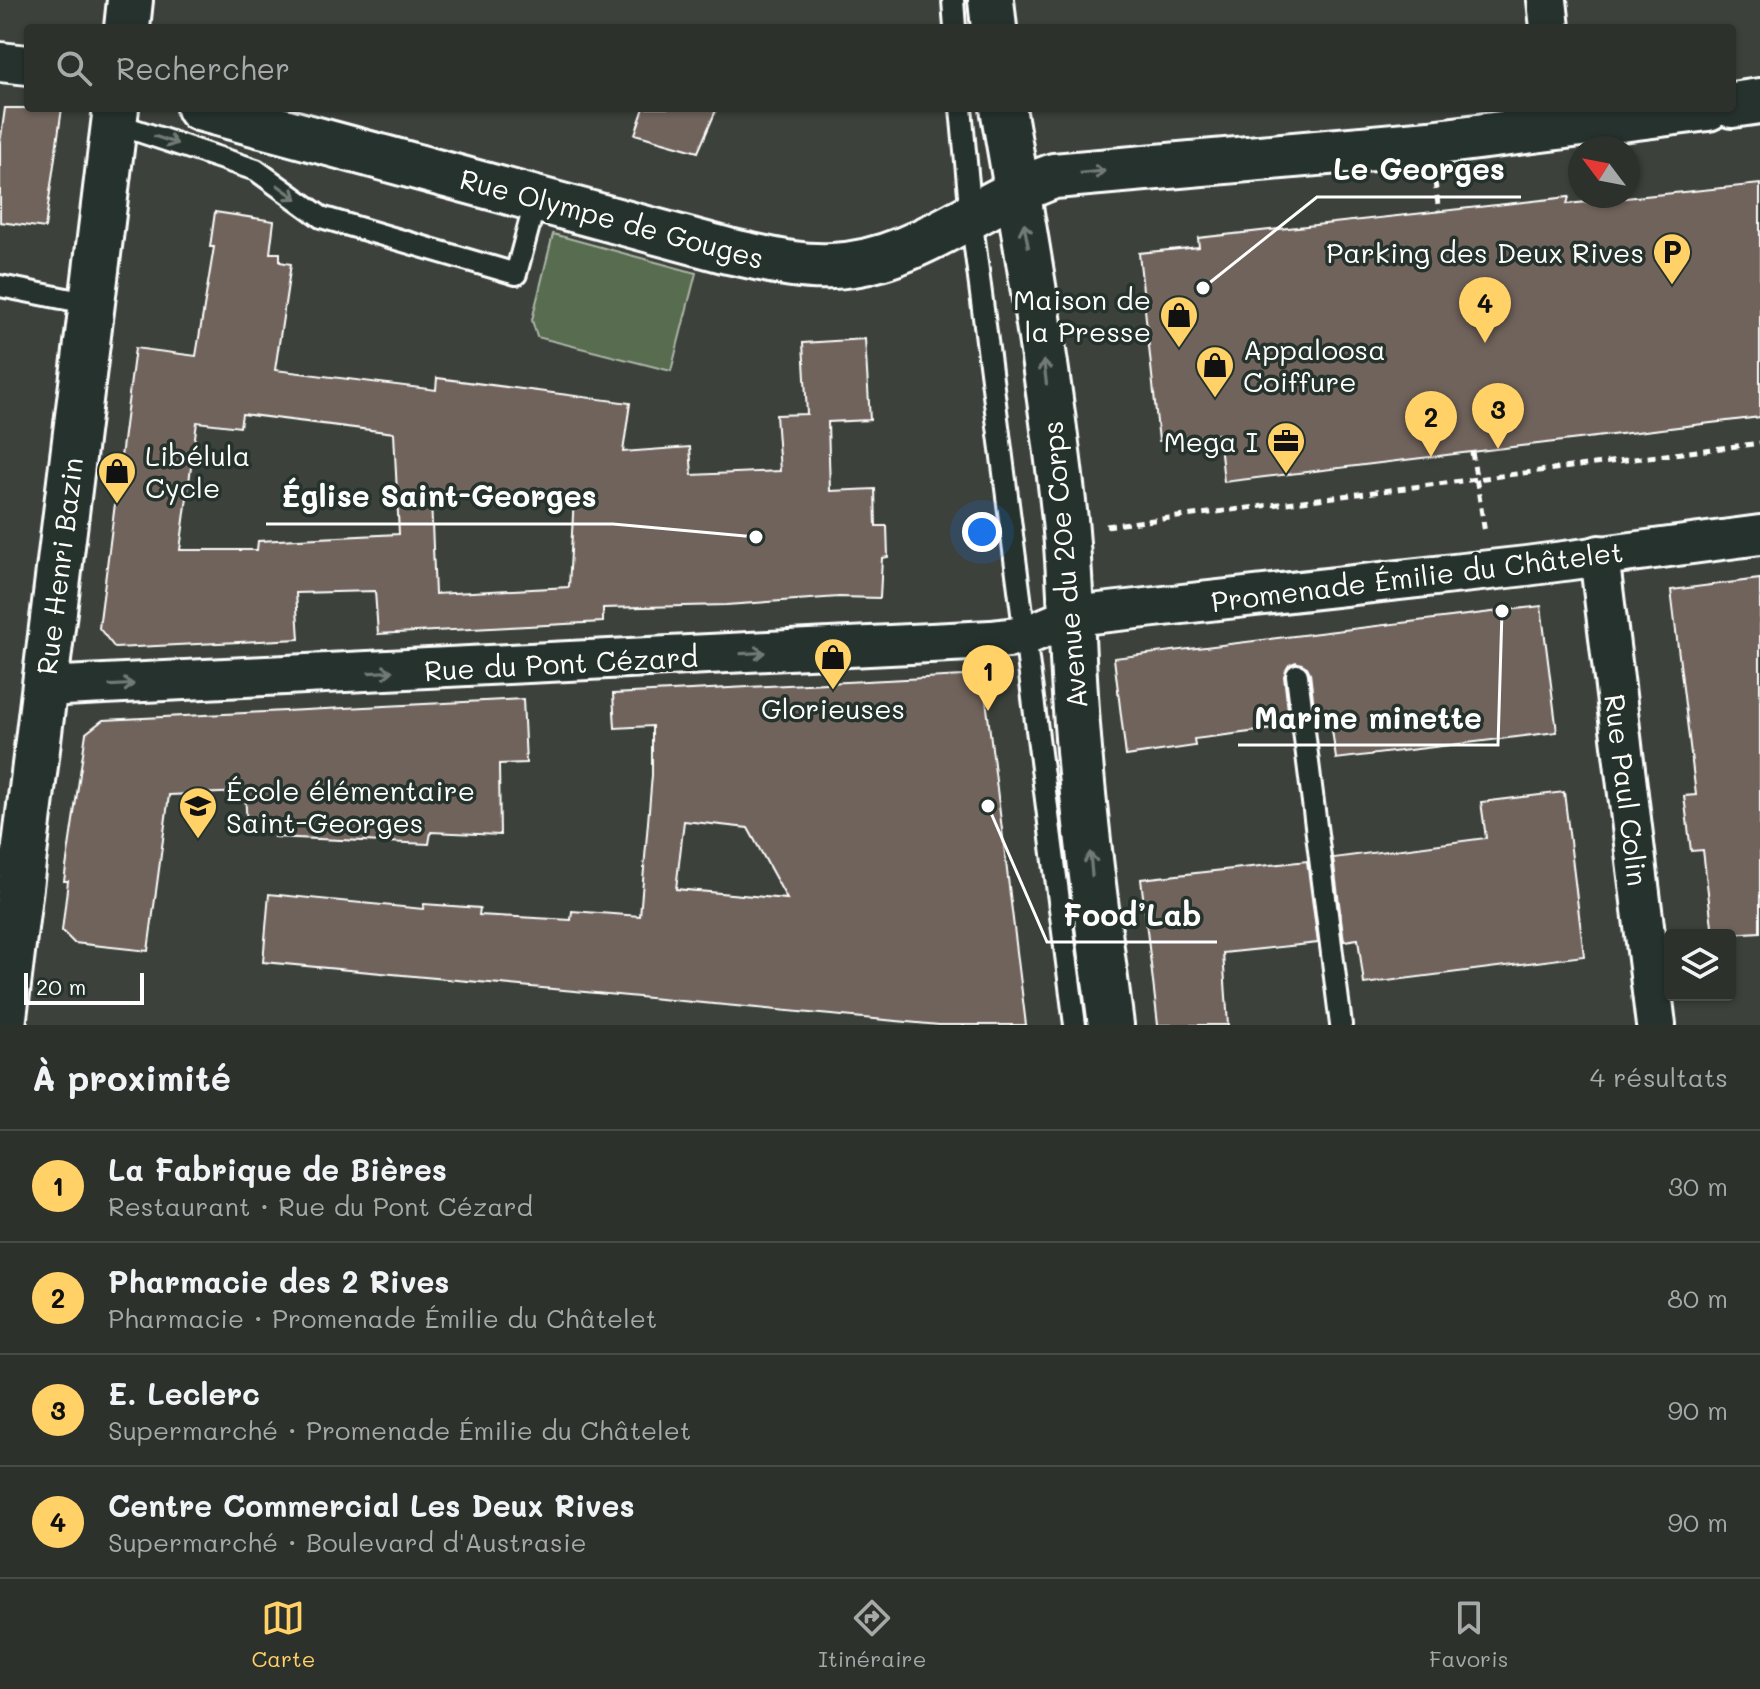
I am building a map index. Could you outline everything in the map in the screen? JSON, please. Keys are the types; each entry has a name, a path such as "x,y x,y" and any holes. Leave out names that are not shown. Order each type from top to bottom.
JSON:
{"street":[{"path":"127,24 130,0"},
{"path":"991,0 994,24"},
{"path":"1547,0 1550,24"},
{"path":"0,62 24,65"},
{"path":"1736,104 1760,101"},
{"name":"Rue Olympe de Gouges","path":"214,112 728,251 811,266 873,260 971,216 1017,189 1054,176 1559,118 1648,112"},
{"name":"Avenue du 20e Corps","path":"1004,112 1035,281 1073,616 1074,678 1095,908 1111,1025"},
{"name":"Rue Henri Bazin","path":"8,1021 44,687 115,116"},
{"name":"Promenade Émilie du Châtelet","path":"1073,616 1489,570 1760,535"},
{"name":"Rue Paul Colin","path":"1599,555 1656,1025"},
{"name":"Rue du Pont Cézard","path":"44,687 950,643 1025,636 1073,616"}],"lane":[{"path":"953,0 955,24"},
{"path":"961,112 971,216 1075,1025"},
{"path":"115,116 256,170 321,217 516,274 536,199"},
{"path":"0,286 92,304"},
{"path":"1297,675 1341,1025"}],"path":[{"path":"1102,527 1760,443"},
{"path":"1472,452 1489,570"}],"green space":[{"path":"553,234 696,273 671,371 537,337 532,320"}],"building":[{"path":"5,108 24,108 24,112 61,112 45,228 0,222 0,144"},
{"path":"643,112 715,112 698,152 635,134"},
{"path":"1760,184 1760,417 1224,482 1219,434 1159,441 1139,253 1199,247 1198,238 1568,197 1568,208 1640,208 1640,196"},
{"path":"215,212 274,221 270,253 280,253 280,262 291,264 275,370 436,390 437,378 630,403 623,452 690,447 692,475 780,471 776,415 807,414 803,343 865,339 870,420 828,422 830,491 875,489 876,526 887,526 888,557 882,558 880,598 839,597 726,605 603,608 603,622 378,634 375,591 296,593 299,639 115,648 99,628 135,348 196,356 214,247 210,247","holes":["242,414 394,433 399,534 258,541 257,550 180,550 197,422 240,427","574,497 569,587 435,594 431,500"]},
{"path":"1760,579 1760,932 1736,934 1736,929 1712,929 1703,850 1691,851 1684,796 1696,795 1671,590"},
{"path":"1541,606 1557,732 1336,759 1331,722 1316,724 1310,673 1307,667 1296,662 1289,665 1284,676 1290,727 1194,739 1195,746 1126,756 1114,658"},
{"path":"983,675 1026,1025 939,1025 263,962 269,894 423,909 424,904 480,908 479,915 571,920 572,911 640,916 652,775 652,726 615,728 613,694","holes":["684,821 748,828 787,899 676,889"]},
{"path":"523,699 526,763 499,764 500,835 431,832 429,844 274,837 275,828 247,827 245,792 169,795 148,951 74,943 62,931 68,881 64,881 86,733 103,720"},
{"path":"1564,792 1584,956 1364,984 1358,939 1344,941 1333,858 1486,838 1481,802"},
{"path":"1307,861 1318,943 1223,953 1228,1025 1158,1025 1141,879"}],"place":[{"name":"Parking des Deux Rives","path":"1672,286"},
{"name":"Le Georges","path":"1203,288"},
{"name":"Centre Commercial Les Deux Rives","path":"1485,343"},
{"name":"Maison de la Presse","path":"1179,349"},
{"name":"Appaloosa Coiffure","path":"1215,399"},
{"name":"E. Leclerc","path":"1498,449"},
{"name":"Pharmacie des 2 Rives","path":"1431,457"},
{"name":"Mega I","path":"1286,475"},
{"name":"Libélula Cycle","path":"117,505"},
{"name":"Église Saint-Georges","path":"756,537"},
{"name":"Marine minette","path":"1502,611"},
{"name":"Glorieuses","path":"833,691"},
{"name":"La Fabrique de Bières","path":"988,711"},
{"name":"Food’Lab","path":"988,806"},
{"name":"École élémentaire Saint-Georges","path":"198,840"}]}
